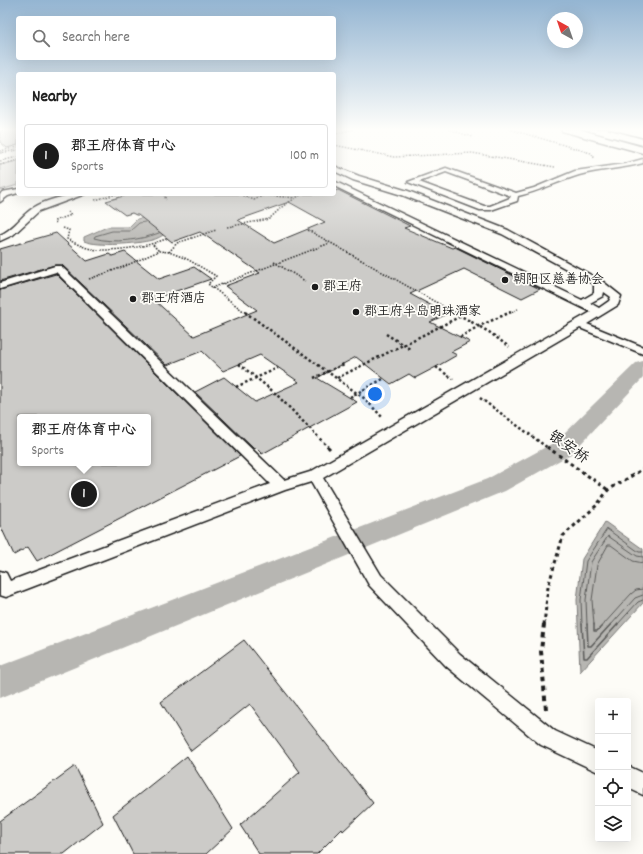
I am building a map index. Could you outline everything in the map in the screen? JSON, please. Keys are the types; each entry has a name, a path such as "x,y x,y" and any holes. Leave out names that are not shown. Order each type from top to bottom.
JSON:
{"lane":[{"path":"0,578 6,590 281,486 315,476 614,303 616,296 599,283 505,232 405,193 356,178 336,169"},
{"path":"515,195 514,199 491,208 483,208 412,182 446,170 515,195 536,190 578,173 606,169"},
{"path":"336,184 599,312"},
{"path":"0,200 5,194 16,191"},
{"path":"0,238 16,230 32,212 45,205 74,196"},
{"path":"0,286 58,268 281,486"},
{"path":"583,304 598,294 599,283"},
{"path":"579,324 643,351"},
{"path":"315,476 334,512 375,580 453,660 548,738 595,761"},
{"path":"631,778 643,784"}],"path":[{"path":"165,196 166,200"},
{"path":"245,196 254,200 262,196"},
{"path":"274,196 295,198"},
{"path":"226,227 269,219 298,196"},
{"path":"63,228 69,230 67,239 82,246 99,250 153,245 168,238"},
{"path":"169,252 177,244 216,230"},
{"path":"308,230 479,326 522,357"},
{"path":"212,288 331,243"},
{"path":"153,245 159,251"},
{"path":"87,280 123,267 159,251 169,252 187,259 216,276 208,284 212,288 357,393 394,430"},
{"path":"275,263 305,281"},
{"path":"460,337 479,326 518,309"},
{"path":"337,378 404,346 461,316"},
{"path":"386,334 410,349"},
{"path":"239,364 275,393 342,460"},
{"path":"314,378 344,364"},
{"path":"236,387 278,368"},
{"path":"350,397 383,379"},
{"name":"银安桥","path":"515,425 608,490"},
{"path":"548,738 541,651 548,587 563,536 597,505 608,490 643,468"}],"shaded area":[{"path":"0,169 16,169 16,186 0,190"}],"water":[{"path":"160,213 166,233 156,239 137,243 118,244 98,244 84,241 84,237 107,227 129,227 137,219"},
{"path":"605,522 643,549 643,603 580,672 577,600 582,559"}],"building":[{"path":"336,190 338,190 410,226 404,228 452,248 455,247 540,289 522,298 464,269 410,294 447,314 430,322 470,342 451,352 457,355 436,367 415,378 409,374 391,384 356,357 317,378 357,402 262,454 256,448 254,449 195,392 224,377 255,402 299,382 260,355 223,371 202,351 167,365 62,265 55,265 0,281 0,249 56,233 87,261 109,254 112,256 125,252 159,279 194,267 211,279 153,299 194,336 257,310 225,286 260,273 200,232 172,242 138,215 132,213 125,215 106,201 124,196 336,196","holes":["289,202 325,222 274,243 238,220"]},
{"path":"56,274 240,456 37,561 28,547 14,555 0,525 0,290"},
{"path":"244,640 373,803 343,831 342,829 317,854 259,854 240,825 300,772 250,704 191,751 161,702"},
{"path":"187,756 233,829 206,854 133,854 113,815"},
{"path":"75,766 103,823 64,854 0,854 0,821"}],"waterway":[{"path":"0,682 496,485 563,448 643,367"}],"place":[{"name":"朝阳区慈善协会","path":"505,280"},
{"name":"郡王府","path":"315,287"},
{"name":"郡王府酒店","path":"133,299"},
{"name":"郡王府半岛明珠酒家","path":"356,312"},
{"name":"郡王府体育中心","path":"84,494"}]}
